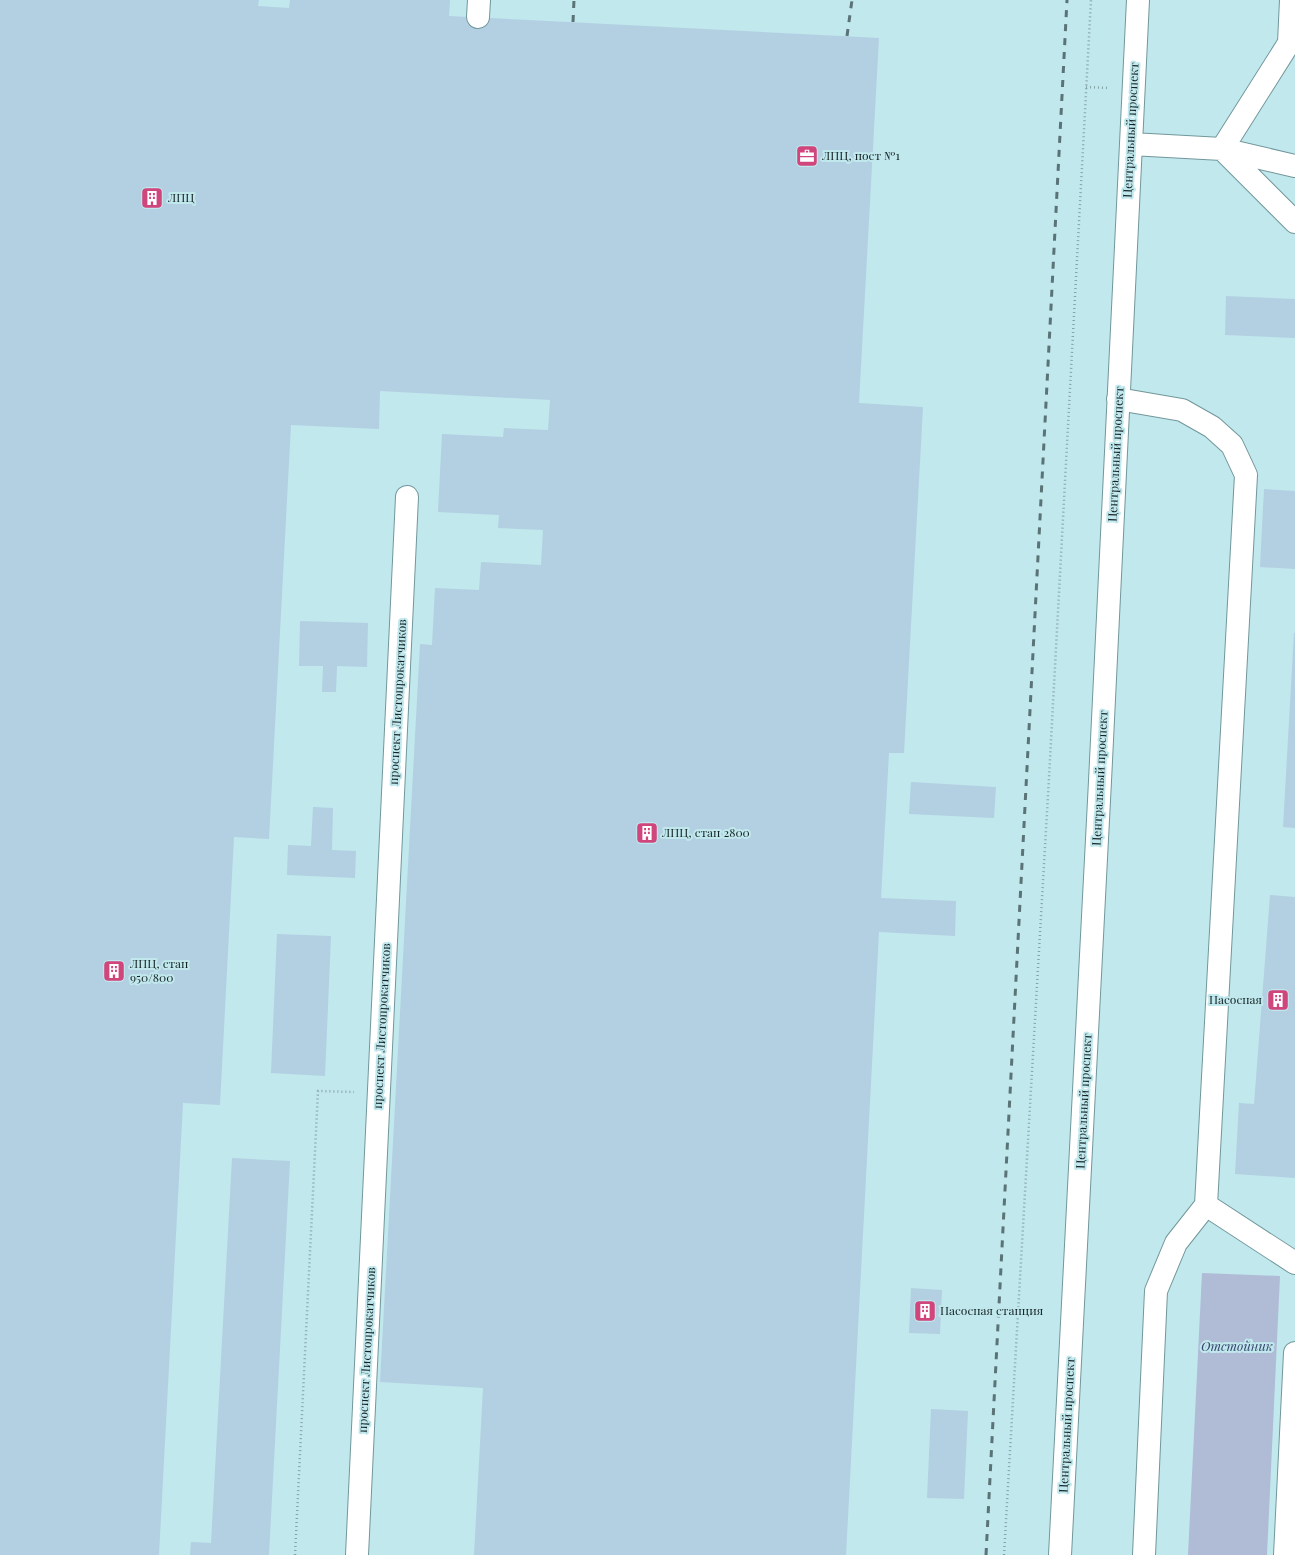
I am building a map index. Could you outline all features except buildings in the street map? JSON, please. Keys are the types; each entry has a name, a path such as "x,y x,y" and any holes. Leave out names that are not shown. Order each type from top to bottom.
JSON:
{"street":[{"name":"Центральный проспект","path":"1060,1555 1138,0"},
{"path":"1222,149 1289,43 1291,0"},
{"path":"1131,144 1222,149 1295,166"},
{"path":"1222,149 1295,222"},
{"path":"1118,398 1182,410 1212,427 1232,445 1246,476 1206,1205 1176,1243 1156,1291 1144,1555"},
{"name":"проспект Листопрокатчиков","path":"357,1555 407,497"},
{"path":"1206,1205 1295,1263"},
{"path":"1285,1555 1295,1353"}],"path":[{"path":"1004,1555 1091,0"},
{"path":"295,1555 318,1091 379,1093"}],"water":[{"name":"Отстойник","path":"1202,1273 1280,1276 1267,1555 1188,1555"}],"railway":[{"path":"573,22 574,0"},
{"path":"847,36 852,0"},
{"path":"986,1555 1067,0"}],"place":[{"name":"ЛПЦ, пост №1","path":"807,156"},
{"name":"ЛПЦ","path":"152,198"},
{"name":"ЛПЦ, стан 2800","path":"647,833"},
{"name":"ЛПЦ, стан 950/800","path":"114,971"},
{"name":"Насосная","path":"1278,1000"},
{"name":"Насосная станция","path":"925,1311"}]}
